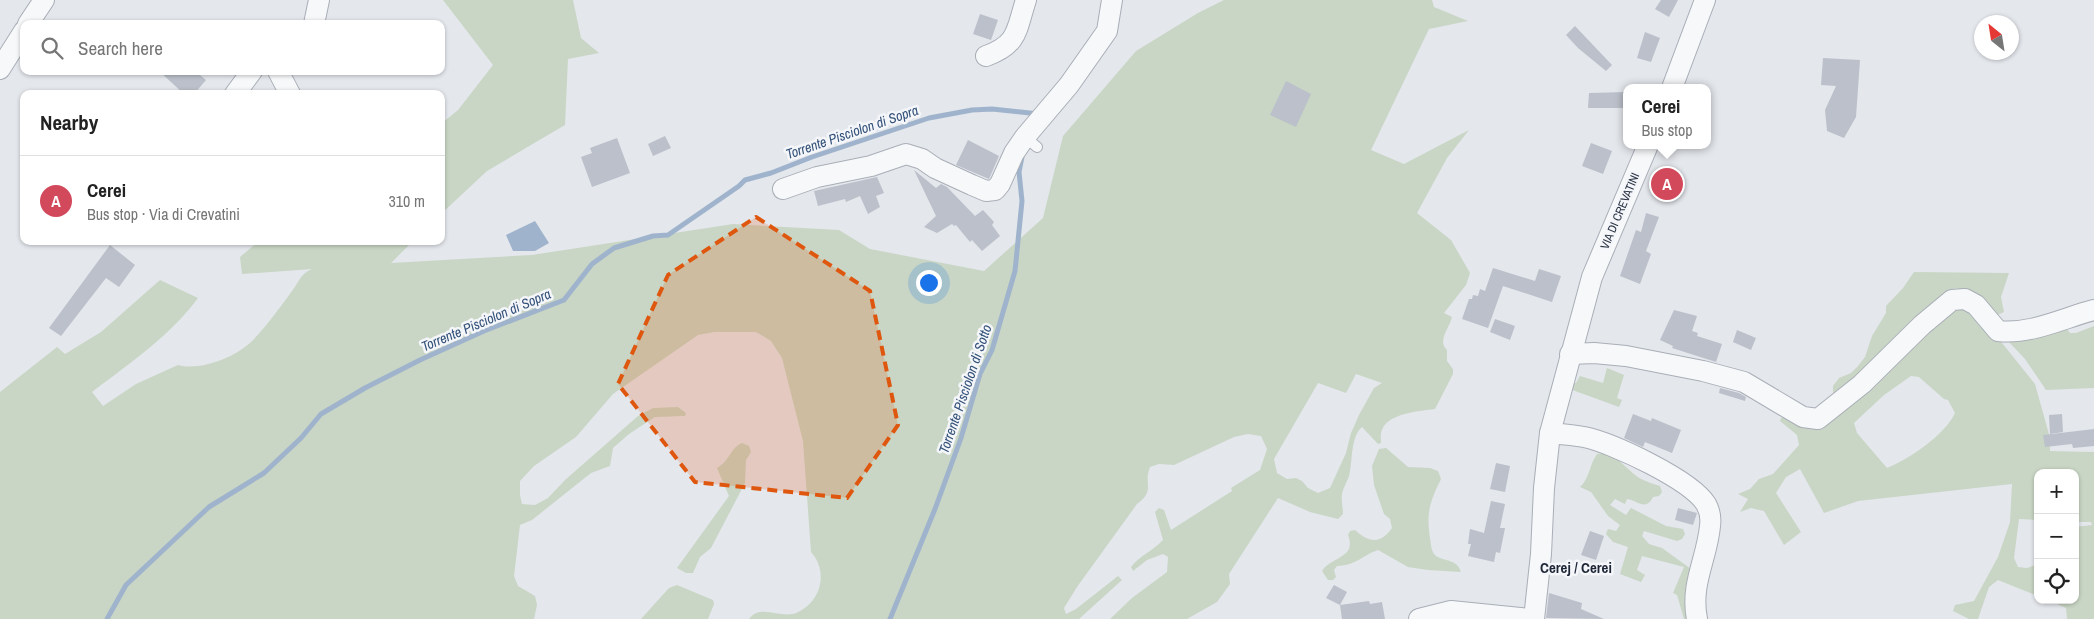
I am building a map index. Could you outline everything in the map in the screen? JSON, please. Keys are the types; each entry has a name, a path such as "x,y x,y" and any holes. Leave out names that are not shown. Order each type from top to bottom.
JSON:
{"street":[{"path":"31,20 44,0"},
{"path":"315,20 319,0"},
{"path":"986,56 1002,50 1012,40 1026,0"},
{"path":"783,189 816,177 871,166 906,154 922,159 935,168 986,191 995,190 1000,184 1014,152 1031,142 1107,31 1112,0"},
{"path":"1674,84 1705,0"},
{"path":"0,68 20,37"},
{"path":"238,90 249,75"},
{"path":"280,75 288,90"},
{"name":"VIA DI CREVATINI","path":"1534,619 1542,554 1544,488 1550,433 1592,277 1646,149"},
{"path":"1570,354 1594,353 1626,356 1703,371 1744,382 1803,417 1818,419 1862,384 1922,325 1952,300 1965,299 1976,305 1998,331 2012,332 2094,310"},
{"path":"1550,433 1584,437 1637,456 1691,490 1705,502 1709,512 1710,526 1696,584 1694,604 1697,619"},
{"path":"1419,619 1451,611 1472,612 1494,617 1530,619"}],"highlighted area":[{"path":"756,217 870,291 898,425 847,498 695,482 618,384 668,275"}],"green space":[{"path":"443,0 573,0 581,38 599,53 568,59 565,125 487,171 445,210 445,121 458,110 493,65"},
{"path":"1224,0 1432,0 1434,7 1468,21 1429,29 1371,150 1404,164 1469,130 1447,158 1417,213 1451,240 1470,273 1466,285 1444,313 1452,317 1443,343 1447,350 1447,361 1453,369 1453,374 1435,409 1397,416 1385,424 1382,430 1381,443 1378,444 1362,427 1358,431 1355,437 1349,476 1342,494 1343,514 1338,519 1310,512 1278,498 1229,574 1230,584 1217,602 1187,619 1110,619 1132,598 1167,572 1168,557 1163,554 1147,560 1133,571 1131,567 1163,540 1155,512 1159,508 1164,510 1171,530 1232,491 1231,488 1260,470 1267,449 1261,436 1248,434 1234,437 1174,465 1159,464 1150,467 1146,495 1137,504 1077,587 1064,608 1066,614 1076,609 1118,576 1122,580 1079,619 749,619 759,612 790,614 805,608 816,595 821,577 817,560 811,552 803,441 782,358 771,341 756,332 714,332 698,335 613,394 576,437 534,466 520,481 522,504 535,505 548,498 565,480 638,416 653,408 678,407 686,413 685,416 655,417 629,434 613,448 610,466 591,473 532,520 520,525 514,576 518,586 535,596 537,605 534,619 0,619 0,392 57,347 65,354 101,332 160,280 198,298 162,337 92,392 103,406 136,384 178,365 196,366 216,362 235,354 255,338 302,276 312,269 242,274 240,257 254,245 409,245 391,263 532,255 733,224 839,230 870,249 984,271 1043,218 1063,136 1136,51 1198,13","holes":["1356,374 1382,383 1374,388 1351,433 1346,453 1330,488 1318,493 1308,488 1302,481 1296,478 1287,479 1277,473 1274,459 1318,383 1346,393"]},
{"path":"1914,272 2009,273 2001,297 2004,312 1995,316 1969,293 1957,289 1951,290 1863,373 1833,397 1833,386 1839,378 1851,373 1865,357 1872,336 1886,313 1886,306 1903,288"},
{"path":"1960,302 1998,338 2035,384 2050,438 2050,451 2094,452 2094,619 2067,619 2066,608 2057,604 2079,604 2079,527 2092,525 2091,522 2079,522 2079,469 2034,469 2034,520 2019,519 2014,558 2018,567 2027,568 2034,565 2034,594 1998,580 1989,587 1978,619 1969,619 1953,611 1955,605 1974,601 1998,557 2010,522 2012,484 1858,501 1824,513 1800,469 1786,477 1776,493 1801,532 1784,545 1764,511 1751,508 1740,512 1748,499 1738,494 1750,489 1759,479 1773,474 1799,445 1797,435 1780,421 1781,418 1788,416 1799,423","holes":["1911,376 1919,377 1944,399 1948,400 1955,413 1943,430 1906,459 1887,468 1857,433 1854,423 1884,395"]},
{"path":"2094,326 2094,388 2046,390 2025,359 2007,340 2066,328 2070,333 2076,333"},
{"path":"1607,368 1624,375 1617,398 1622,400 1619,407 1567,388 1570,382 1576,383 1580,376 1603,383"},
{"path":"742,443 749,446 751,452 746,460 745,483 711,548 700,557 693,573 686,573 677,568 729,496 717,468"},
{"path":"1386,448 1408,467 1430,468 1438,471 1441,479 1434,494 1429,514 1431,548 1436,556 1454,563 1461,572 1408,567 1378,550 1354,562 1337,566 1334,570 1336,577 1333,580 1328,580 1322,571 1326,566 1346,553 1350,543 1348,535 1350,531 1355,530 1365,537 1375,540 1384,537 1392,528 1390,519 1384,514 1374,485 1372,466 1379,449"},
{"path":"1597,454 1604,454 1616,459 1641,479 1660,486 1662,492 1659,496 1653,497 1647,504 1627,499 1625,504 1615,499 1610,505 1626,515 1631,508 1666,526 1683,529 1685,534 1682,539 1677,541 1644,531 1642,536 1649,544 1662,548 1691,569 1689,619 1684,619 1677,595 1673,593 1684,567 1642,556 1637,570 1645,575 1641,582 1620,574 1628,547 1613,542 1606,534 1608,529 1616,531 1620,525 1608,516 1591,492 1580,487 1586,480"},
{"path":"677,585 713,600 714,604 708,619 641,619 669,588"}],"water":[{"path":"535,221 549,243 535,251 513,251 506,235"}],"building":[{"path":"1661,0 1678,0 1669,17 1655,9"},
{"path":"980,14 998,20 991,40 973,34"},
{"path":"1575,26 1612,65 1606,71 1578,48 1566,35"},
{"path":"1645,32 1660,38 1651,62 1637,58"},
{"path":"1823,58 1860,60 1856,117 1844,138 1827,131 1825,110 1836,86 1821,85"},
{"path":"163,75 200,75 206,80 197,90 180,90"},
{"path":"1286,81 1311,94 1296,127 1270,115"},
{"path":"1623,92 1623,108 1588,108 1589,93"},
{"path":"665,136 671,148 653,156 648,144"},
{"path":"617,138 630,173 592,187 581,157 592,153 590,148"},
{"path":"968,140 999,156 989,179 956,165"},
{"path":"1591,143 1612,151 1603,174 1582,166"},
{"path":"914,170 936,188 941,184 947,187 975,216 983,210 994,222 992,225 1000,236 982,251 972,240 970,242 956,225 952,224 937,233 924,227 936,216"},
{"path":"877,177 884,193 876,196 880,207 868,214 860,196 846,202 845,199 818,206 814,191"},
{"path":"1646,213 1659,217 1646,251 1651,254 1640,284 1620,276 1636,230 1641,232"},
{"path":"110,245 135,265 119,287 106,278 61,336 49,328"},
{"path":"1493,268 1535,281 1539,269 1561,276 1552,302 1503,286 1488,328 1462,319 1469,299 1472,299 1473,295 1478,296 1480,289 1485,291"},
{"path":"1674,310 1697,316 1692,331 1698,333 1697,336 1722,344 1716,362 1672,348 1673,346 1660,340"},
{"path":"1495,319 1515,326 1510,340 1490,332"},
{"path":"1737,330 1756,338 1751,350 1733,342"},
{"path":"1720,388 1739,393 1746,397 1745,401 1719,393"},
{"path":"1633,414 1651,421 1652,418 1681,430 1672,453 1645,442 1643,447 1624,438"},
{"path":"2062,414 2063,432 2050,434 2049,415"},
{"path":"2094,429 2094,446 2073,448 2072,444 2045,447 2043,435"},
{"path":"1496,463 1510,466 1505,492 1490,489"},
{"path":"1491,501 1505,504 1500,528 1505,528 1500,553 1496,552 1494,562 1468,556 1471,544 1468,544 1470,529 1484,533"},
{"path":"1678,508 1697,513 1693,525 1675,520"},
{"path":"1590,531 1604,536 1596,560 1581,555"},
{"path":"1334,585 1347,592 1340,605 1326,598"},
{"path":"1549,593 1582,603 1581,609 1604,619 1546,618"},
{"path":"1369,601 1370,604 1382,602 1385,619 1342,619 1340,605"}],"waterway":[{"name":"Torrente Pisciolon di Sopra","path":"107,619 126,585 209,507 264,473 301,438 321,414 365,388 420,360 484,331 564,300 592,264 614,248 653,236 668,235 745,180 771,173 812,157 929,118 972,110 992,109 1039,114"},
{"name":"Torrente Pisciolon di Sotto","path":"890,619 935,509 961,438 980,374 992,350 1015,271 1022,201 1019,172 1022,157"}],"place":[{"name":"Cerei","path":"1667,184"}],"district":[{"name":"Cerej / Cerei","path":"1576,567"}]}
